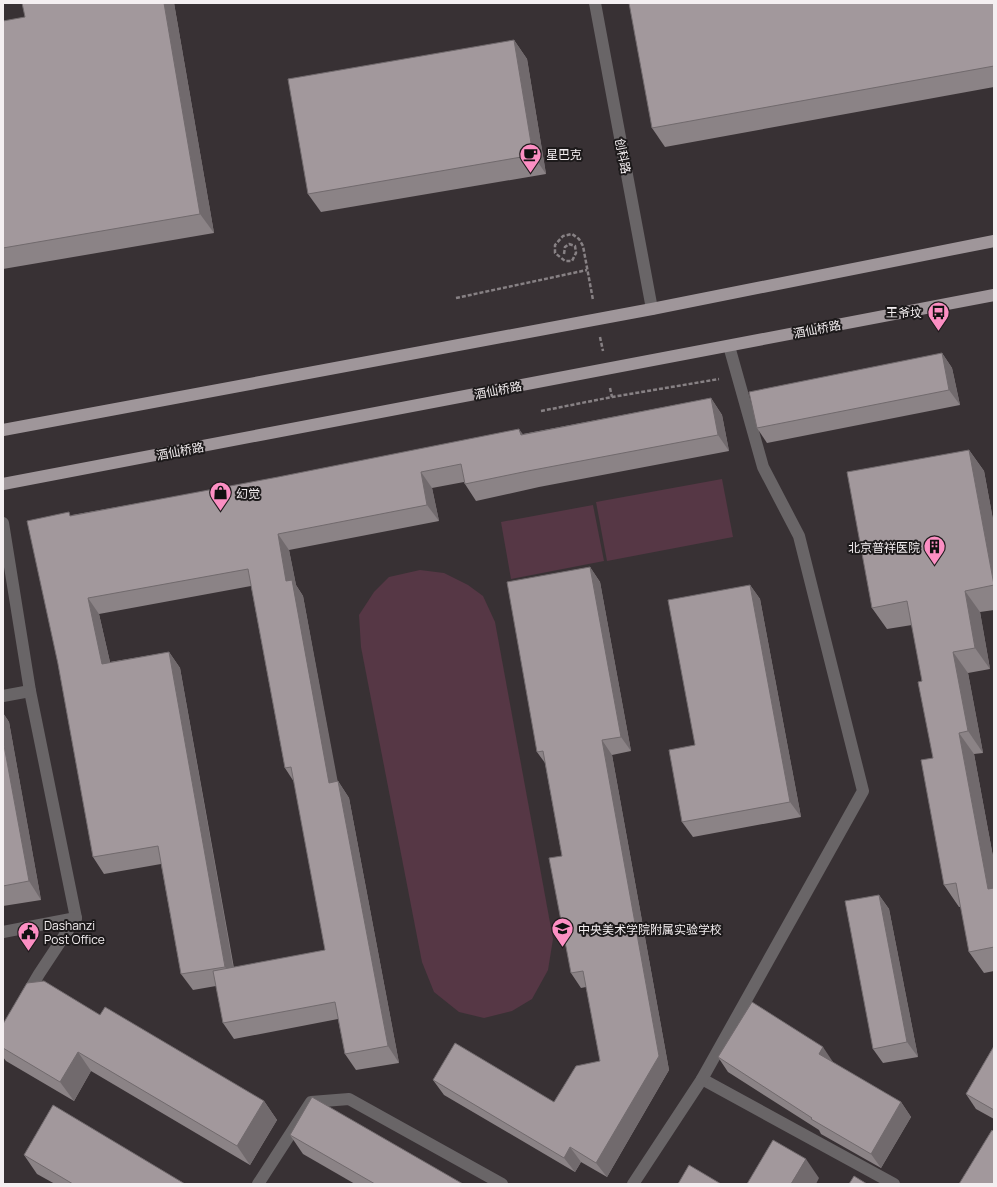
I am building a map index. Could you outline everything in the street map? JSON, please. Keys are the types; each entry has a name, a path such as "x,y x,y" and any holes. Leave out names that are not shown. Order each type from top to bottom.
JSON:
{"main road":[{"path":"3,430 652,309 994,241"},
{"name":"酒仙桥路","path":"3,484 994,295"}],"street":[{"name":"创科路","path":"595,3 652,309"},
{"path":"633,1184 702,1079 863,792 799,536 764,467 729,346"},
{"path":"3,523 30,691 76,918 38,974 21,1005"},
{"path":"3,696 30,691"},
{"path":"3,932 76,918"},
{"path":"702,1079 894,1184"},
{"path":"258,1184 312,1102 349,1099 502,1184"}],"path":[{"path":"564,254 565,247 569,244 574,246 576,253 572,261 565,261 555,253 555,245 563,236 572,234 579,238 583,246"},
{"path":"456,298 587,270"},
{"path":"541,411 612,397 720,379"}],"shaded area":[{"path":"722,479 733,537 607,561 596,502"},
{"path":"593,505 604,561 511,579 501,522"},
{"path":"420,570 444,573 468,585 483,596 495,622 553,939 548,970 532,999 512,1011 484,1018 459,1012 434,992 422,962 361,647 359,615 374,592 389,577"}],"building":[{"path":"22,3 164,3 200,214 3,248 3,21 25,17"},
{"path":"629,3 994,3 994,66 652,128"},
{"path":"514,40 533,155 308,194 288,79"},
{"path":"942,353 949,390 757,428 749,392"},
{"path":"711,398 718,435 465,484 461,464 421,472 427,505 278,534 286,581 292,580 329,783 338,781 388,1046 345,1054 335,1002 223,1023 213,971 325,950 291,767 285,768 248,569 88,598 102,664 169,652 225,967 181,974 158,846 93,857 58,664 27,521 69,512 70,516 278,477 519,429 521,435"},
{"path":"969,450 994,585 965,591 975,648 953,652 968,731 959,733 988,889 994,888 994,947 969,952 956,883 944,885 921,760 933,758 918,682 922,681 907,601 872,608 847,472"},
{"path":"590,567 621,737 602,740 659,1056 596,1163 570,1147 564,1158 433,1080 455,1043 554,1102 576,1066 600,1061 583,971 571,973 549,858 562,856 543,751 537,752 507,582"},
{"path":"750,585 790,802 682,822 669,750 695,745 668,600"},
{"path":"3,740 29,881 3,886"},
{"path":"879,895 907,1042 873,1049 845,901"},
{"path":"44,981 100,1015 105,1007 264,1101 237,1146 78,1052 60,1082 3,1048 3,1024 27,983"},
{"path":"752,1002 823,1047 819,1054 901,1102 871,1154 811,1119 812,1118 718,1057"},
{"path":"994,1046 994,1110 966,1094"},
{"path":"312,1097 463,1184 375,1184 290,1135"},
{"path":"53,1105 185,1184 73,1184 24,1155"},
{"path":"992,1130 994,1132 994,1184 959,1184"},
{"path":"773,1140 806,1159 791,1184 747,1184"},
{"path":"689,1165 721,1184 678,1184"},
{"path":"854,1176 867,1184 849,1184"}],"place":[{"name":"星巴克","path":"530,174"},
{"name":"王爷坟","path":"938,332"},
{"name":"幻觉","path":"220,512"},
{"name":"北京普祥医院","path":"935,566"},
{"name":"中央美术学院附属实验学校","path":"563,948"},
{"name":"Dashanzi Post Office","path":"29,952"}]}
